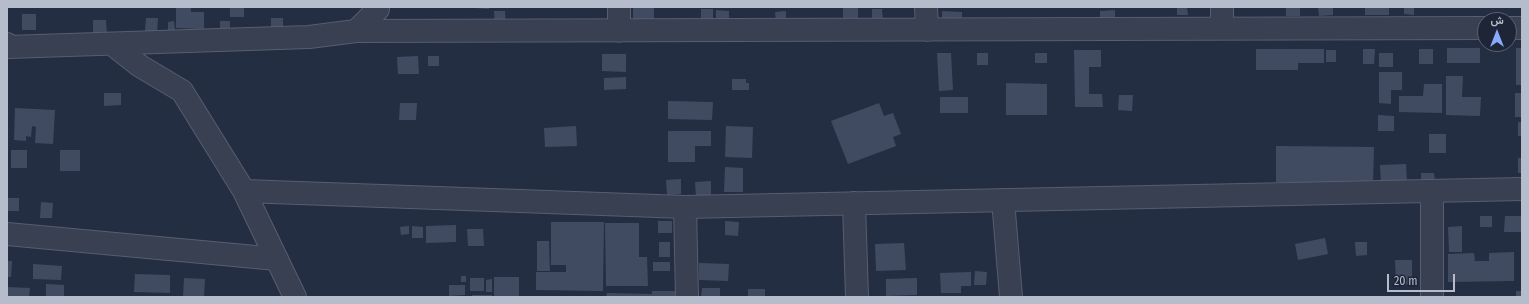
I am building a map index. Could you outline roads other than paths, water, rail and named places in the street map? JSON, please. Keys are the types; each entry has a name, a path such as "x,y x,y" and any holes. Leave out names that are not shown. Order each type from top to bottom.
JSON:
{"street":[{"path":"356,31 378,10 378,7"},
{"path":"619,7 619,31"},
{"path":"926,7 927,30"},
{"path":"7,44 8,47 308,37 356,31 927,30 1222,18 1477,28"},
{"path":"112,44 140,66 182,91 244,191 295,297"},
{"path":"244,191 685,207 1522,189"},
{"path":"1432,191 1432,297"},
{"path":"1003,200 1011,297"},
{"path":"854,203 856,297"},
{"path":"685,207 687,297"},
{"path":"7,234 277,259"}]}
